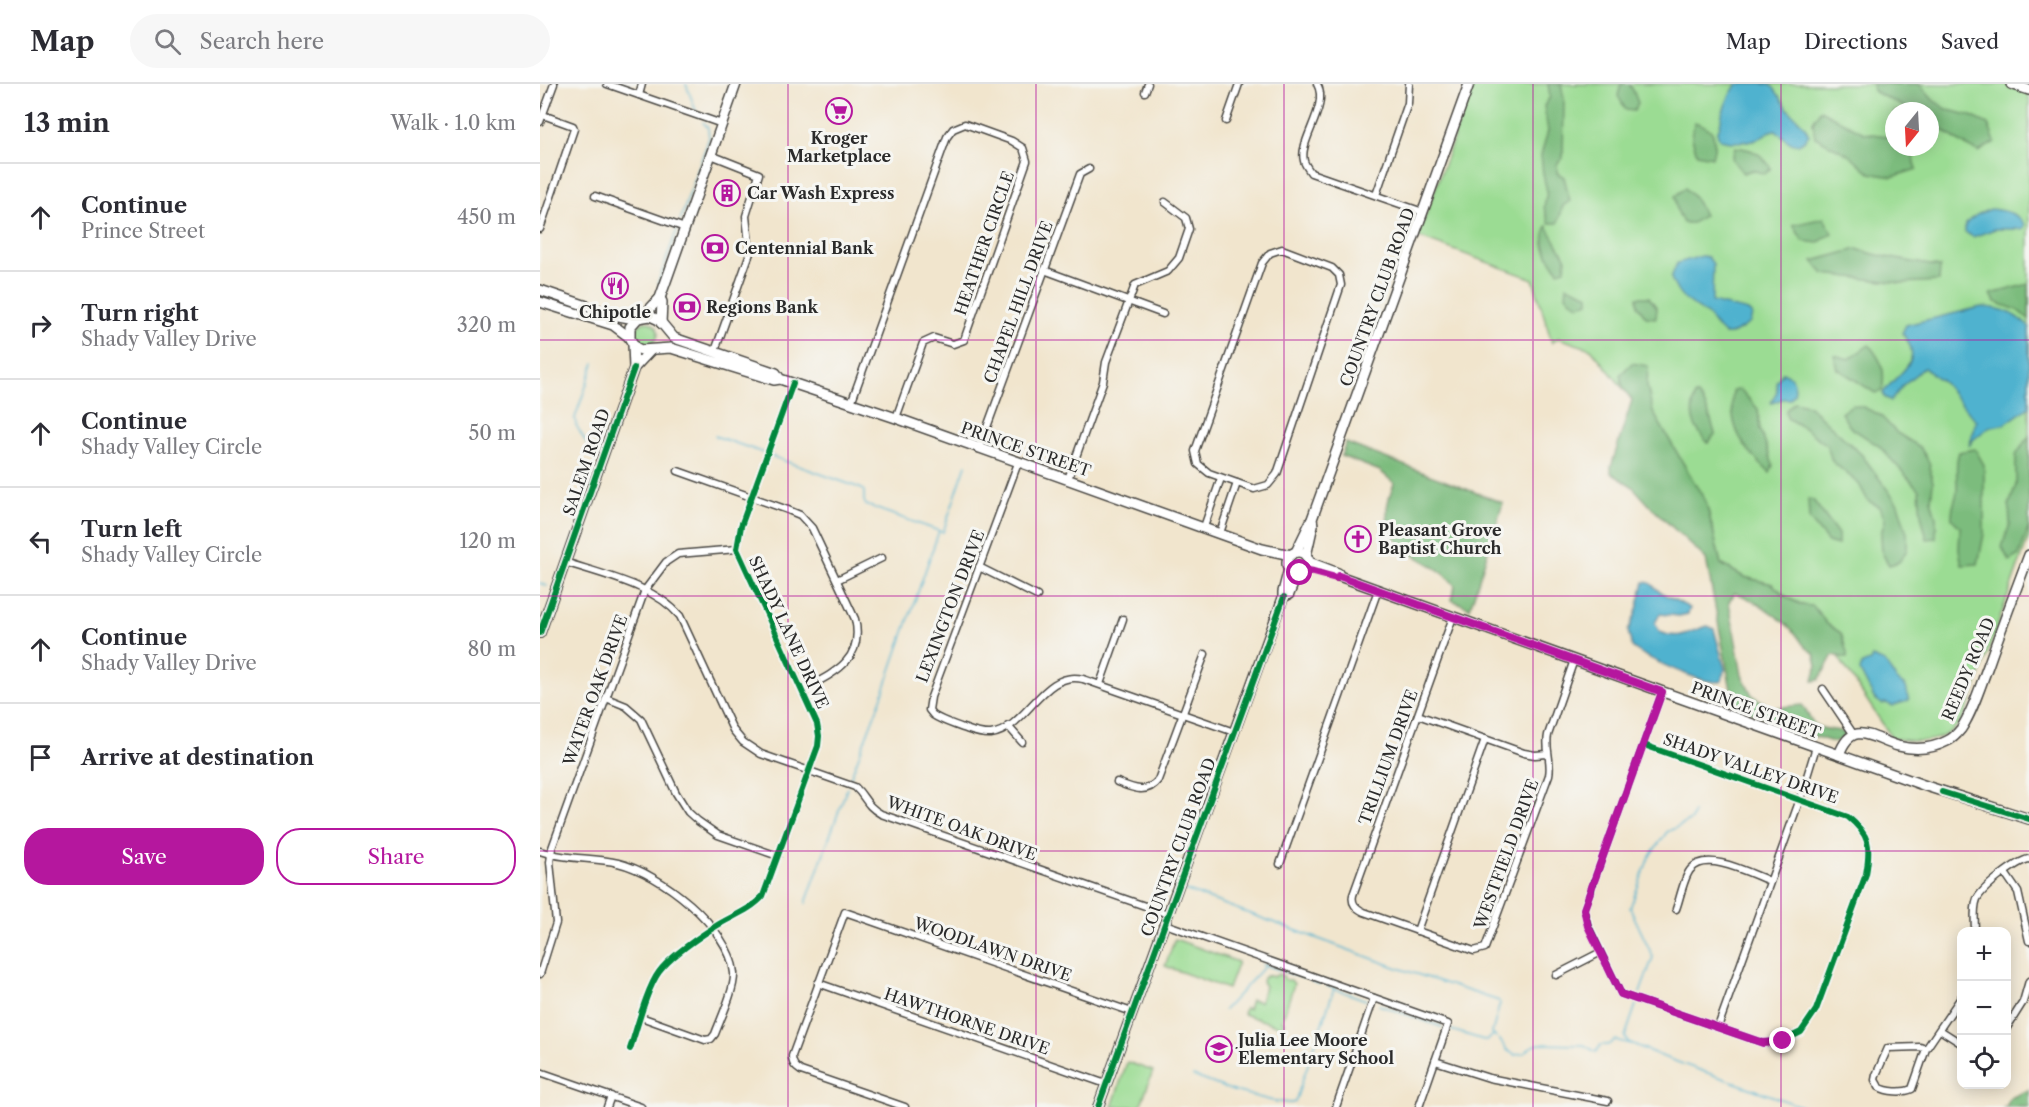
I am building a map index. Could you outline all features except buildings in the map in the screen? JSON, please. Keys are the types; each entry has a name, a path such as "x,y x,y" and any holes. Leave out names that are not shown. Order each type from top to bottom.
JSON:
{"main road":[{"path":"631,341 630,327 660,298 736,84"},
{"name":"COUNTRY CLUB ROAD","path":"1098,1107 1284,597 1289,594 1308,524 1312,519 1469,84"},
{"path":"2011,84 2029,90"},
{"path":"540,290 619,317 653,317 662,325"},
{"path":"542,303 613,326 641,350 653,349 663,340 660,298"},
{"path":"542,303 557,300 578,307 584,305"},
{"name":"PRINCE STREET","path":"662,325 675,338 715,351 793,384 1204,527 1262,549 1264,553 1338,573 1339,576 1816,747 1972,802 2029,819"},
{"name":"SALEM ROAD","path":"631,341 634,368"},
{"name":"PRINCE STREET","path":"653,349 671,348 740,369 746,368 778,376"},
{"name":"SALEM ROAD","path":"540,633 634,368 653,349"},
{"name":"REEDY ROAD","path":"1854,735 1866,733 1895,745 1914,748 1940,744 1956,734 1974,704 2029,555"},
{"path":"1839,755 1843,745 1854,735"}],"street":[{"path":"540,229 574,129 573,126 541,118 554,84"},
{"path":"608,84 722,124"},
{"path":"639,95 642,84"},
{"path":"1145,92 1148,84"},
{"path":"1226,121 1239,84"},
{"path":"1317,84 1320,89 1318,107 1304,150 1303,161 1311,173 1423,212"},
{"path":"1376,195 1408,103 1409,84"},
{"name":"HEATHER CIRCLE","path":"851,403 947,137 953,129 965,124 1012,141 1023,148 1027,161 964,339 953,344 934,338 923,343 896,418"},
{"path":"711,155 759,174 746,216 750,253 715,351"},
{"name":"CHAPEL HILL DRIVE","path":"979,449 1080,174 1089,170"},
{"path":"595,196 685,228"},
{"path":"1068,479 1102,382 1106,362 1135,285 1168,271 1179,258 1189,230 1186,218 1165,202"},
{"path":"1282,249 1332,268 1339,275 1341,285 1276,474 1268,485 1254,489 1221,478 1209,473 1198,464 1195,451 1262,262 1270,253 1282,249"},
{"path":"1044,270 1163,314"},
{"name":"SHADY LANE DRIVE","path":"630,1049 659,972 668,962 713,928 758,902 767,889 818,746 817,724 737,549 741,526 793,384"},
{"name":"LEXINGTON DRIVE","path":"1018,463 930,697 929,710 938,718 980,734 992,734 1008,726 1054,684 1066,677 1077,677 1234,732"},
{"path":"678,471 788,510 807,521 812,528 855,619 857,628 851,655 840,670 802,690"},
{"path":"1204,527 1221,478"},
{"path":"1220,533 1237,483"},
{"name":"WATER OAK DRIVE","path":"540,974 556,923 550,855 645,590 666,562 678,554 737,549"},
{"path":"837,580 882,558"},
{"name":"WHITE OAK DRIVE","path":"565,562 645,590 665,600 680,616 737,736 761,754 855,787 867,804 881,814 1448,1024 1435,1062"},
{"path":"979,567 1037,596"},
{"path":"1280,864 1378,590"},
{"name":"TRILLIUM DRIVE","path":"1417,930 1364,912 1355,906 1353,895 1453,617"},
{"path":"1100,684 1123,619"},
{"path":"1117,782 1138,789 1145,789 1155,784 1205,654"},
{"name":"WESTFIELD DRIVE","path":"1417,930 1474,951 1482,951 1488,943 1548,775 1550,766 1547,754 1548,735 1574,660"},
{"path":"1823,690 1854,735"},
{"name":"SHADY VALLEY DRIVE","path":"1644,745 1848,817 1862,829 1868,844 1869,857 1866,874 1816,1010 1801,1032 1783,1041 1763,1043 1621,994 1588,926 1584,909 1662,692"},
{"path":"606,698 626,706 641,719 676,793 688,812 718,835 778,856"},
{"path":"1418,715 1530,755 1547,754"},
{"path":"1008,726 1022,742"},
{"path":"1417,930 1485,739"},
{"path":"1718,1027 1800,799 1816,747"},
{"path":"540,851 550,855 618,863 646,873 678,894 713,928 730,958 734,975 733,984 715,1034 711,1039 705,1040 641,1017"},
{"path":"1976,927 1975,907 1978,897 2019,861 2029,859"},
{"path":"1676,909 1690,870 1700,862 1715,861 1770,881"},
{"path":"2005,873 2018,892 2029,941"},
{"name":"WOODLAWN DRIVE","path":"818,983 845,912 1132,1012"},
{"path":"1557,975 1601,952"},
{"path":"2011,1022 2023,1002 2029,981"},
{"path":"818,983 792,1056 795,1067 905,1107"},
{"name":"HAWTHORNE DRIVE","path":"818,983 1106,1084"},
{"path":"1336,1107 1374,998"},
{"path":"1926,1049 1920,1047 1888,1048 1876,1075 1875,1080 1879,1087 1887,1090 1911,1089 1914,1086 1926,1049 1957,1004"},
{"path":"1940,1030 1957,1041"},
{"path":"1419,1107 1435,1062 1489,1078 1608,1101"},
{"path":"540,1072 641,1107"},
{"path":"607,1107 611,1096"}],"green space":[{"path":"1473,84 2012,84 2029,90 2029,536 1970,703 1959,724 1952,731 1937,739 1910,741 1892,738 1804,605 1788,598 1772,584 1744,577 1721,564 1706,502 1632,399 1591,349 1558,338 1552,343 1533,279 1418,237"},
{"path":"1548,84 1561,84 1564,99 1563,158 1557,164 1557,173 1564,177 1570,201 1563,206 1558,223 1549,223 1544,207 1547,191 1541,155 1548,131 1544,106 1550,97"},
{"path":"1621,84 1629,84 1633,90 1638,103 1634,111 1626,110 1618,96"},
{"path":"1873,84 1919,84 1936,102 1894,102 1873,91"},
{"path":"1939,104 1948,110 1969,115 1988,124 1995,142 1979,152 1958,141 1939,127"},
{"path":"1820,110 1864,133 1885,136 1885,156 1913,156 1917,169 1892,177 1870,173 1851,156 1815,137 1813,122"},
{"path":"1694,122 1706,127 1713,134 1715,144 1712,157 1697,154 1692,138"},
{"path":"1735,147 1756,153 1771,168 1765,174 1752,170 1743,173 1732,159"},
{"path":"1685,188 1695,198 1704,215 1693,223 1683,223 1677,210 1675,196"},
{"path":"1824,218 1832,233 1818,243 1803,241 1793,225"},
{"path":"1547,226 1566,259 1565,269 1558,271 1545,249 1544,232"},
{"path":"1857,249 1888,258 1940,267 1939,281 1901,283 1824,274 1813,261"},
{"path":"2029,284 2029,319 2017,310 1995,302 1991,294"},
{"path":"1567,286 1589,295 1589,302 1579,305 1571,301 1566,295"},
{"path":"1637,297 1649,297 1657,308 1656,318 1646,317 1638,306"},
{"path":"647,322 657,329 658,333 651,343 647,344 637,337 636,333 643,323"},
{"path":"1869,345 1880,361 1883,371 1882,391 1875,393 1838,369 1834,355 1849,359"},
{"path":"1632,363 1648,366 1647,386 1653,412 1706,502 1721,564 1744,577 1772,584 1788,598 1801,605 1813,606 1827,624 1841,633 1847,658 1833,655 1819,680 1813,681 1817,665 1814,653 1804,646 1790,627 1750,599 1735,593 1729,602 1742,675 1752,695 1772,708 1802,705 1817,726 1846,734 1840,740 1833,742 1793,730 1734,705 1706,559 1632,486 1611,473 1632,400 1623,388 1620,375"},
{"path":"1740,389 1758,409 1760,429 1773,465 1770,473 1745,446 1735,426 1733,391"},
{"path":"1695,395 1698,395 1704,404 1715,434 1708,443 1694,421 1692,410"},
{"path":"1794,402 1808,405 1862,455 1898,504 1907,533 1907,550 1899,562 1889,565 1882,553 1881,534 1885,520 1880,507 1868,501 1859,484 1832,461 1827,445 1787,418 1786,410"},
{"path":"1852,405 1863,407 1880,415 1897,433 1920,447 1929,462 1933,483 1931,500 1936,517 1936,538 1927,539 1921,515 1919,490 1879,446 1850,427 1841,413"},
{"path":"2029,436 2029,527 2019,555 2009,561 2002,547 2010,524 2009,505 2016,485 2016,455"},
{"path":"1346,443 1503,503 1470,608 1452,600 1455,586 1448,578 1401,546 1396,540 1387,519 1394,483 1380,471 1341,456"},
{"path":"1975,449 1984,465 1984,534 1978,564 1962,565 1959,550 1960,527 1952,519 1957,491 1957,462 1959,452"},
{"path":"1808,499 1813,500 1838,534 1838,545 1828,542 1809,519"},
{"path":"1175,939 1238,962 1228,989 1165,966"},
{"path":"1279,974 1294,984 1282,1027 1243,1014 1245,1008 1248,1009 1251,1000 1260,1002 1265,986 1262,982 1263,978"},
{"path":"1127,1062 1153,1071 1140,1107 1112,1107"},
{"path":"2029,1090 2029,1107 2004,1107 2010,1098"}],"water":[{"path":"1737,84 1768,84 1774,88 1809,135 1796,144 1788,141 1776,130 1750,141 1733,142 1719,139 1717,132 1722,115"},
{"path":"1991,209 2014,215 2025,225 2023,229 1995,229 1973,237 1965,232 1965,225 1970,219"},
{"path":"1702,256 1708,257 1713,264 1712,302 1748,311 1752,315 1750,323 1735,332 1722,333 1708,316 1681,296 1671,278 1677,263"},
{"path":"1981,307 1996,308 2007,312 2029,327 2029,407 2005,424 1988,428 1969,446 1976,421 1943,382 1924,368 1904,384 1891,401 1884,397 1883,393 1911,359 1912,352 1909,343 1902,333 1906,325"},
{"path":"1783,372 1793,381 1795,388 1793,396 1790,399 1772,403 1777,391 1776,382"},
{"path":"1644,582 1650,583 1660,592 1690,608 1688,614 1679,616 1660,614 1655,623 1660,632 1673,636 1708,626 1714,629 1725,669 1722,681 1714,682 1690,676 1632,647 1628,631 1636,613"},
{"path":"1872,657 1885,662 1896,679 1906,687 1909,700 1893,706 1882,704 1874,698 1860,671 1862,664 1870,661"}],"waterway":[{"path":"686,84 696,111"},
{"path":"680,221 709,138 708,128 703,122"},
{"path":"658,283 677,230"},
{"path":"592,453 576,425 575,418 594,363"},
{"path":"715,436 764,453"},
{"path":"771,456 860,488 864,491 866,505 939,531"},
{"path":"849,781 881,699 939,531 943,532 966,465"},
{"path":"540,583 547,586"},
{"path":"806,903 847,788"},
{"path":"1640,993 1653,957 1630,908 1649,857 1667,832 1691,820 1694,812"},
{"path":"1185,890 1398,968 1499,1001"},
{"path":"1262,964 1303,978"},
{"path":"1224,1010 1266,965"},
{"path":"1311,981 1319,984"},
{"path":"1327,986 1366,1000"},
{"path":"1279,1102 1295,1102 1334,989"},
{"path":"1496,1037 1492,1033 1500,1003"},
{"path":"1379,1005 1442,1027"},
{"path":"1636,1005 1625,1037 1628,1042 1803,1107"},
{"path":"1451,1030 1487,1041 1493,1035"},
{"path":"1499,1039 1507,1050 1515,1055 1525,1053 1531,1047 1539,1044 1584,1045 1596,1052 1601,1045 1608,1045 1615,1040 1631,1044"},
{"path":"1193,1076 1236,1092"},
{"path":"1238,1092 1277,1102"}],"cycle path":[{"path":"540,633 634,368"},
{"path":"630,1049 650,988 664,966 692,943 719,924 752,906 763,896 818,746 817,724 737,549 741,526 793,383"},
{"path":"1098,1107 1284,597"},
{"path":"1644,745 1848,817 1865,836 1868,848 1866,874 1816,1010 1801,1032 1783,1041 1763,1043 1621,994 1589,926 1584,909 1662,692"},
{"path":"1942,792 2029,819"}],"place":[{"name":"Kroger Marketplace","path":"839,111"},
{"name":"Car Wash Express","path":"727,193"},
{"name":"Centennial Bank","path":"715,248"},
{"name":"Chipotle","path":"615,286"},
{"name":"Regions Bank","path":"687,307"},
{"name":"Pleasant Grove Baptist Church","path":"1358,539"},
{"name":"Julia Lee Moore Elementary School","path":"1219,1049"}],"route":[{"path":"1300,573 1306,570 1336,578 1339,576 1662,692 1584,909 1588,926 1621,994 1763,1043 1783,1041"}]}
